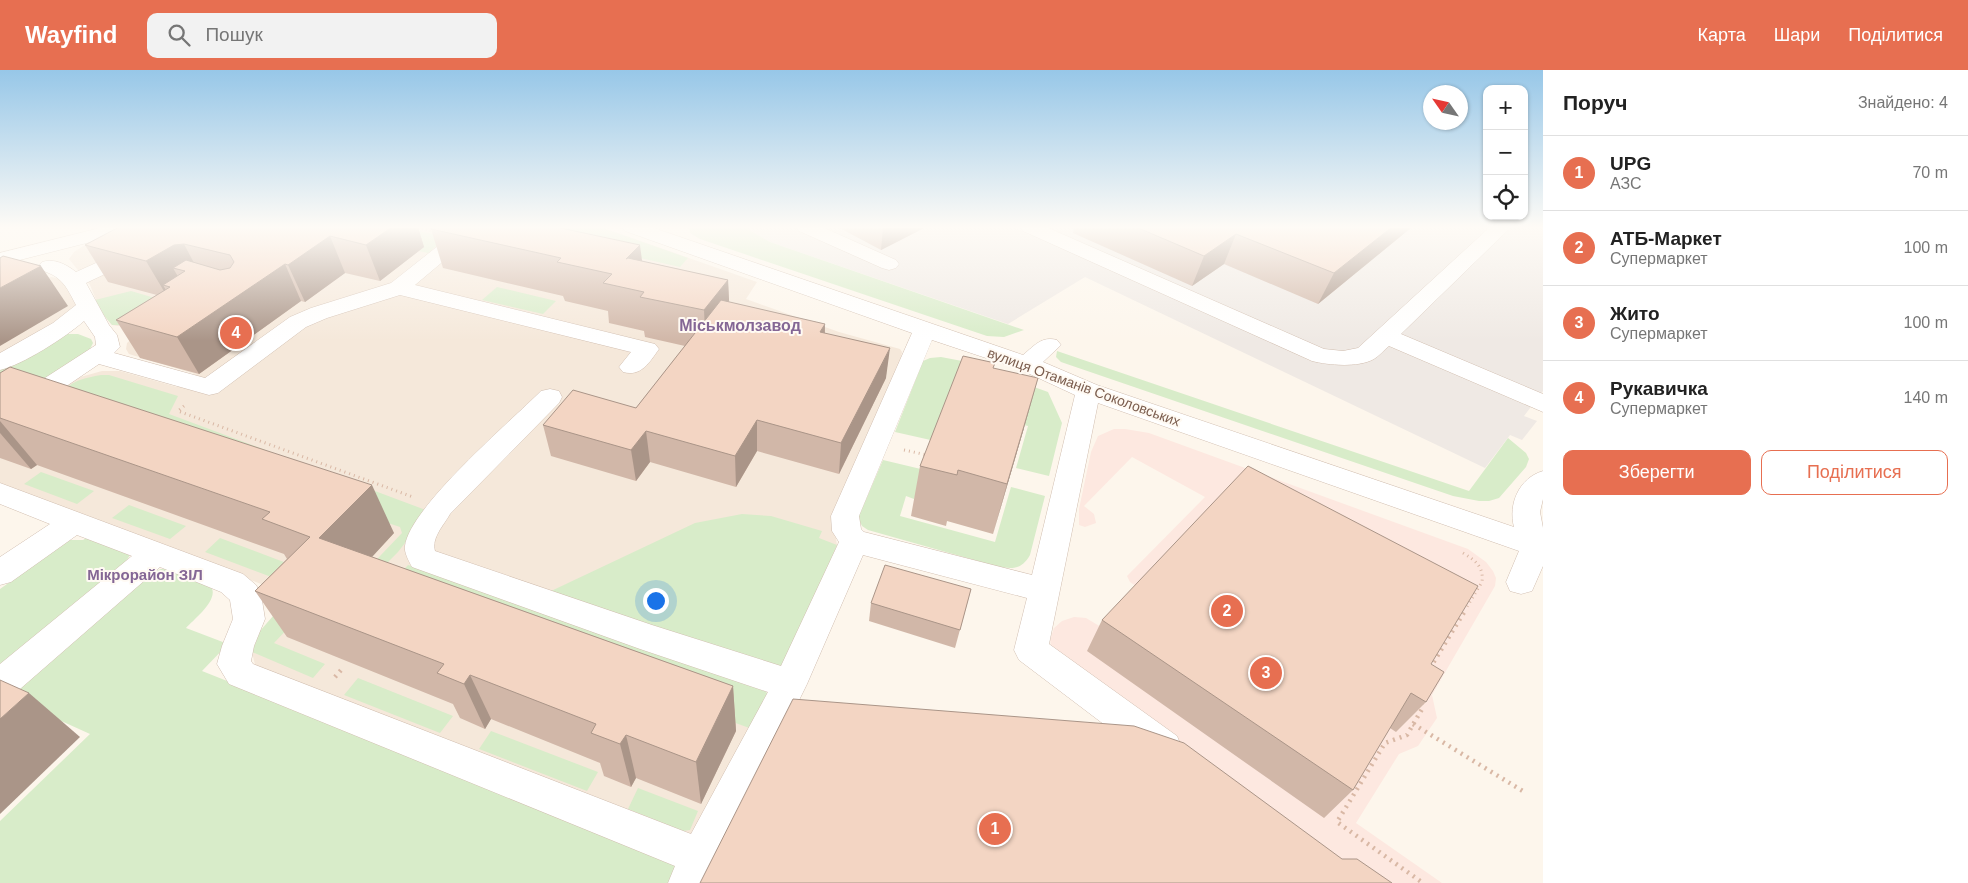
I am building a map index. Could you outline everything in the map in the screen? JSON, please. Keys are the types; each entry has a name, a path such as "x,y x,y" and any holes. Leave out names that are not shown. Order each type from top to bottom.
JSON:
{"street":[{"path":"52,265 74,281 107,342"},
{"path":"74,281 108,265"},
{"path":"47,335 78,324 88,324 107,342 209,387 298,322 318,313 399,288 427,265"},
{"name":"вулиця Отаманів Соколовських","path":"753,265 925,330 1027,364 1088,391 1541,549"},
{"path":"1115,265 1320,356 1343,358 1365,354 1461,265"},
{"path":"399,288 647,349 631,367"},
{"path":"0,363 80,315 87,305"},
{"path":"925,330 845,516 847,531 854,541 1044,590"},
{"path":"1386,336 1543,404"},
{"path":"0,419 107,342"},
{"path":"1027,364 1049,345"},
{"path":"1088,391 1065,537 1044,590 1031,650 1188,766"},
{"path":"550,397 440,507 422,535 418,548 423,560 643,636 790,684"},
{"path":"1521,582 1541,549 1524,519 1529,493 1543,481"},
{"path":"0,493 232,583 245,594 249,619 238,646 234,664 241,674 694,870 790,684 854,541"},
{"path":"0,573 75,522"},
{"path":"0,684 156,553"}],"path":[{"path":"209,387 178,411 440,507"},
{"path":"1428,671 1482,582 1484,575 1481,566 1463,553"},
{"path":"1420,695 1422,709 1407,734 1385,744 1337,822 1423,883"},
{"path":"1413,724 1526,793"}],"shaded area":[{"path":"74,265 709,265 757,282 746,299 839,332 900,349 902,352 901,358 832,514 837,545 788,661 782,666 775,667 764,690 767,693 692,838 281,677 255,665 252,652 292,596 0,483 0,425 77,378 102,371 120,371 177,387 195,374 129,354 126,349 127,343 134,337 179,308 118,326 112,325 101,312 90,285"},
{"path":"837,265 1543,265 1543,391 1524,416 1537,421 1522,440 1510,435 1485,468 1085,277 1008,324"},
{"path":"52,277 60,279 78,306 77,310 0,357 0,300 40,279"},
{"path":"1114,429 1149,433 1468,549 1486,562 1493,571 1496,578 1495,586 1432,695 1437,718 1418,746 1399,754 1356,823 1442,883 1369,883 1052,651 1050,640 1054,628 1062,621 1074,617 1086,618 1106,630 1143,591 1130,582 1127,576 1205,497 1132,457 1084,506 1094,514 1096,523 1085,527 1079,525 1079,509 1091,452 1098,436"}],"green space":[{"path":"777,265 836,265 1024,330 1004,337 987,336"},
{"path":"497,287 556,301 543,314 482,300"},
{"path":"131,291 172,303 126,325 112,325 101,312 95,300"},
{"path":"78,334 91,339 93,343 90,349 0,409 0,368 56,337"},
{"path":"1057,351 1469,491 1508,438 1526,453 1529,459 1526,467 1499,498 1479,501 1453,496 1061,362 1056,357"},
{"path":"941,357 962,361 1048,392 1062,423 1049,476 1016,468 1028,426 988,416 935,441 895,432 923,361"},
{"path":"101,375 109,375 178,396 169,414 423,509 427,512 426,516 398,552 385,565 359,578 402,533 400,527 50,411 60,395 75,382"},
{"path":"883,460 925,470 914,499 906,496 900,516 995,542 1011,487 1045,496 1030,555 1027,560 1017,567 999,567 868,530 862,526 858,518"},
{"path":"41,472 94,491 77,504 24,484"},
{"path":"129,505 186,526 170,539 112,518"},
{"path":"742,514 771,516 822,531 819,538 837,545 788,661 782,666 775,666 549,592 695,523"},
{"path":"90,536 131,553 123,567 0,675 0,589 70,540 83,540"},
{"path":"220,538 289,564 274,578 205,552"},
{"path":"408,565 764,690 767,693 768,699 752,729 383,594"},
{"path":"161,569 174,571 204,581 212,589 212,595 206,608 186,628 228,644 202,671 674,858 679,861 673,883 0,883 0,821 90,734 26,705 0,703 146,575"},
{"path":"334,580 274,643 325,664 313,678 252,652 260,631 273,616"},
{"path":"358,678 453,716 440,733 344,695"},
{"path":"491,731 598,772 587,791 479,749"},
{"path":"638,788 698,811 690,830 683,831 628,809"}],"building":[{"path":"0,265 41,266 0,288"},
{"path":"178,265 203,265 220,270 230,268 232,265 284,265 177,337 116,320 170,287 163,285 185,271 173,268"},
{"path":"570,265 660,265 728,280 704,310 640,297 644,292 603,283 612,274"},
{"path":"1314,265 1344,265 1334,273"},
{"path":"721,300 825,324 820,332 890,348 841,443 757,420 735,456 646,431 631,450 543,425 573,390 636,408"},
{"path":"963,356 995,363 993,368 1038,378 1007,484 958,470 957,475 920,466"},
{"path":"10,367 372,485 319,538 733,686 696,762 626,735 620,744 591,733 596,724 470,675 464,684 437,673 444,664 255,591 310,537 262,519 270,512 0,418 0,373"},
{"path":"1248,466 1478,586 1431,664 1444,672 1426,702 1411,693 1353,790 1102,620"},
{"path":"885,565 971,589 960,630 871,603"},
{"path":"0,680 29,693 0,719"},
{"path":"793,699 1134,726 1184,743 1342,859 1357,859 1392,883 700,883"}],"place":[{"name":"Рукавичка","path":"236,333"},
{"name":"АТБ-Маркет","path":"1227,611"},
{"name":"Жито","path":"1266,673"},
{"name":"UPG","path":"995,829"}],"district":[{"name":"Міськмолзавод","path":"740,325"},
{"name":"Мікрорайон ЗІЛ","path":"145,574"}]}
